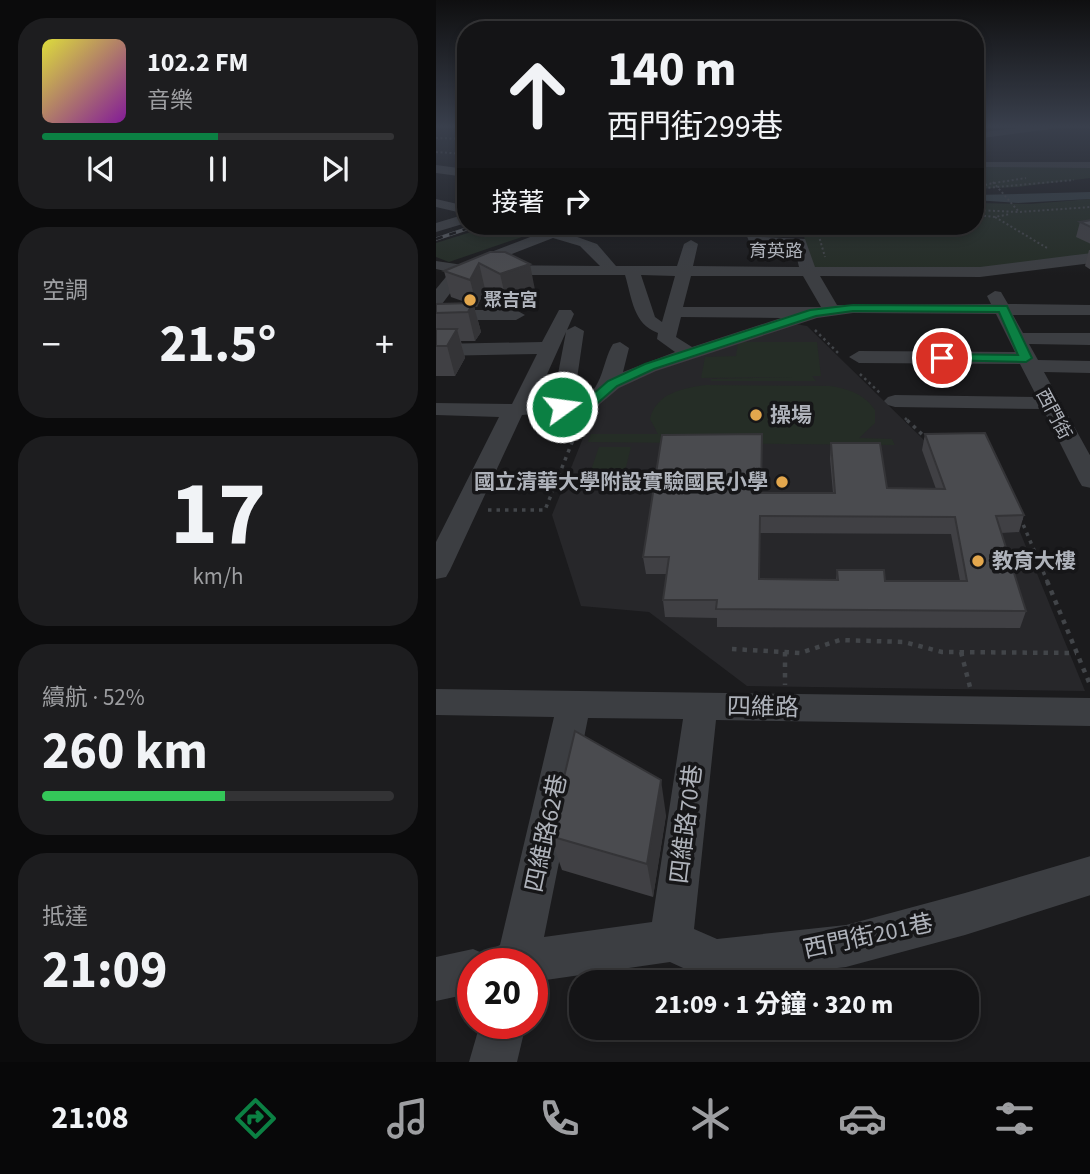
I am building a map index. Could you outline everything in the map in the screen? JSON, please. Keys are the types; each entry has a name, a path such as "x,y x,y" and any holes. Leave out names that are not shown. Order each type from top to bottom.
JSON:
{"street":[{"path":"436,203 457,208"},
{"path":"436,228 457,222"},
{"path":"438,285 460,270 544,235"},
{"path":"557,235 584,242 598,250 611,270"},
{"path":"753,235 755,241 799,242 808,270 816,313"},
{"path":"689,353 666,339 691,244"},
{"name":"育英路","path":"438,285 460,270 808,270 950,290 980,272 1090,258"},
{"path":"631,270 647,319 653,325 668,330"},
{"name":"西門街","path":"980,272 1003,309 1048,403 1090,481"},
{"path":"673,312 816,313 950,290 1003,309 1090,310"},
{"path":"436,410 587,405 608,387 649,366 816,313"},
{"path":"436,570 565,314"},
{"path":"436,315 515,315"},
{"path":"562,407 575,331"},
{"path":"1016,338 1090,339"},
{"path":"436,350 548,348"},
{"path":"608,387 620,348"},
{"path":"851,360 1028,362 1090,367"},
{"path":"894,404 1048,403"},
{"name":"四維路","path":"436,702 1090,712"},
{"name":"四維路62巷","path":"518,948 574,704"},
{"name":"四維路70巷","path":"670,941 701,706"},
{"name":"西門街201巷","path":"670,941 716,961 846,946 965,914 1090,875"},
{"path":"548,959 670,941"},
{"path":"436,979 457,974"},
{"path":"493,1062 499,1039"}],"path":[{"path":"1043,184 1052,178"},
{"path":"984,188 1078,180"},
{"path":"984,183 993,183 1019,212"},
{"path":"984,210 1019,212 1090,207"},
{"path":"984,216 995,217 1019,212"},
{"path":"995,217 1051,251"},
{"path":"819,235 825,257"},
{"path":"816,313 851,360 926,439 939,441"},
{"path":"465,510 544,510 587,405"},
{"path":"1018,511 1090,687"},
{"path":"732,649 800,653 840,640 904,642 942,652 1076,653"},
{"path":"785,652 785,708"},
{"path":"961,652 975,710"}],"shaded area":[{"path":"984,176 1090,176 1090,178 984,189"},
{"path":"1090,192 1090,199 1018,203 984,201 984,195"},
{"path":"1090,199 1090,257 980,272 808,270 804,235 984,235 984,203 1030,204"},
{"path":"461,235 528,235 449,262 436,257 436,243"},
{"name":"國立清華大學附設實驗國民小學","path":"796,324 807,326 925,441 986,449 1085,691 747,686 649,612 581,606 552,515 602,391 696,352"},
{"path":"738,342 817,342 821,376 812,376 816,381 711,381 794,377 701,378 705,357 736,356"},
{"path":"706,385 830,386 850,391 861,396 875,410 875,423 859,438 892,439 895,445 588,442 591,434 658,434 650,419 658,403 680,390"},
{"path":"599,447 631,447 625,471 591,470"}],"building":[{"path":"1091,220 1091,227 1080,222"},
{"path":"490,252 505,252 530,264 500,274 479,263 470,280 444,271"},
{"path":"473,303 468,312 436,313 436,304"},
{"path":"436,329 457,329 447,346 436,346"},
{"path":"985,433 1024,515 996,516 1026,611 716,609 717,600 663,600 669,557 643,557 662,435 762,434 761,493 835,493 831,443 880,443 887,488 945,489 925,434","holes":["760,516 955,517 967,581 885,581 884,570 837,570 838,580 759,579"]},
{"path":"575,731 661,780 647,864 550,836"}],"railway":[{"path":"436,239 457,232"}],"place":[{"name":"聚吉宮","path":"470,300"},
{"name":"操場","path":"756,415"},
{"name":"國立清華大學附設實驗國民小學","path":"782,482"},
{"name":"教育大樓","path":"978,561"}],"route":[{"path":"562,407 587,405 612,384 649,366 814,313 853,308 1003,309 1026,358 942,358"}]}
